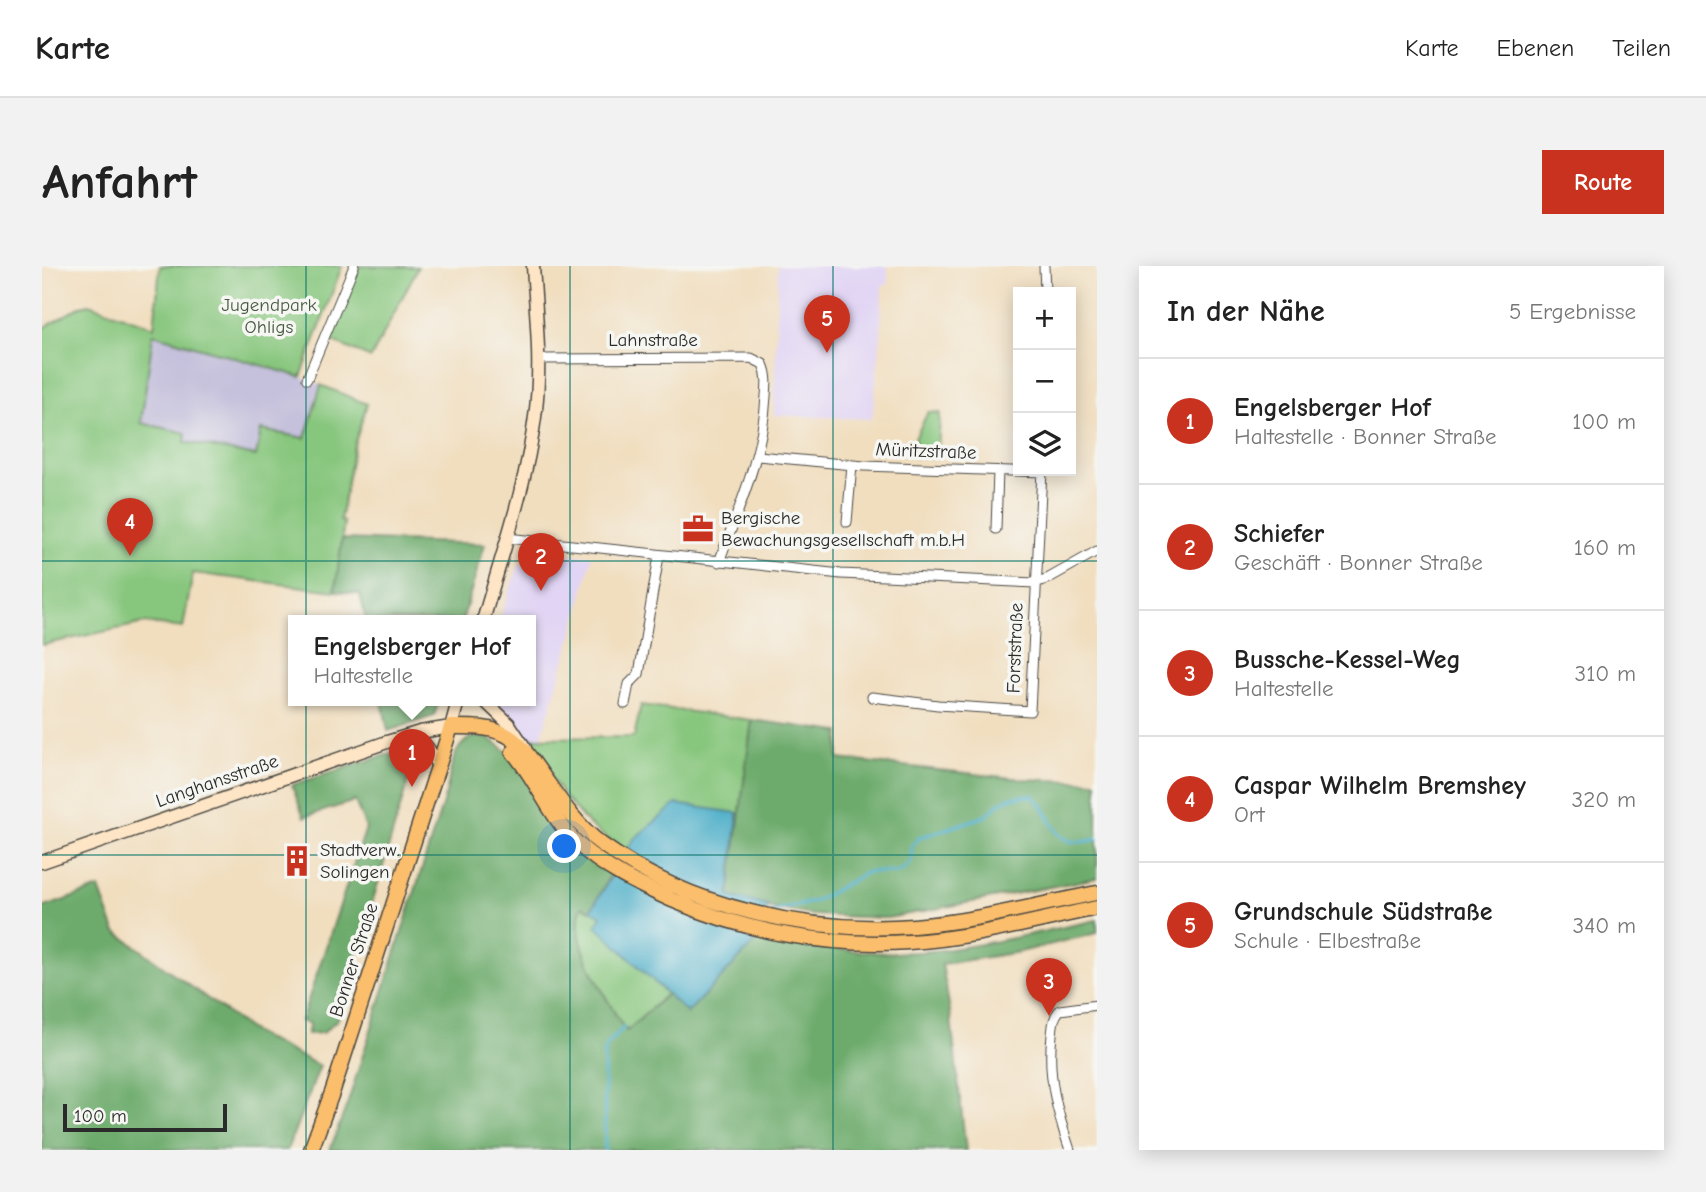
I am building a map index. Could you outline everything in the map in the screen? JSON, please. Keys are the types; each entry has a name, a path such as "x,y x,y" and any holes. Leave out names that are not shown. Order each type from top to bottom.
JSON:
{"main road":[{"path":"451,727 477,727 497,731 509,737 532,760 599,851 644,886 715,916 781,934 856,943 911,942 963,935 1097,908"},
{"name":"Bonner Straße","path":"311,1150 451,727"},
{"path":"497,731 519,759 557,818 577,842 718,902 774,917 824,925 915,926 964,920 1097,893"}],"street":[{"path":"307,379 354,266"},
{"path":"485,615 523,482 533,430 538,359 533,266"},
{"path":"1044,266 1045,287"},
{"name":"Lahnstraße","path":"538,359 758,360 765,367 767,380 765,421 758,456"},
{"path":"719,562 758,456"},
{"name":"Müritzstraße","path":"758,456 852,465 1013,471"},
{"name":"Müritzstraße","path":"847,522 852,465"},
{"name":"Müritzstraße","path":"996,529 998,471"},
{"name":"Forststraße","path":"872,697 1030,712 1042,476"},
{"path":"506,538 841,574 1035,583 1097,551"},
{"path":"625,704 629,684 639,674 659,556"},
{"name":"Bonner Straße","path":"451,727 457,706"},
{"path":"490,706 509,724 532,760"},
{"name":"Langhansstraße","path":"42,862 405,736 451,727"},
{"path":"405,736 426,744 438,766"},
{"path":"1070,1150 1059,1117 1052,1080 1050,1060 1054,1022 1060,1010 1097,1005"}],"shaded area":[{"path":"778,266 888,266 888,285 882,285 881,333 872,419 774,415"},
{"path":"153,334 301,377 367,404 353,449 346,484 255,456 185,442 186,434 141,424"},
{"path":"592,556 574,629 541,738 525,738 499,706 536,706 536,615 501,615 518,567 542,557"}],"green space":[{"name":"Jugendpark Ohligs","path":"160,266 342,266 301,377 153,334 141,423 186,433 185,442 256,456 261,430 305,438 321,385 367,404 353,449 340,521 344,522 335,591 193,573 183,628 144,623 42,645 42,329 89,304 154,327"},
{"path":"359,266 418,267 371,358 329,340"},
{"path":"928,412 940,413 938,458 914,457 915,438"},
{"path":"342,539 485,544 464,615 365,615 360,594 335,591"},
{"path":"641,705 752,720 729,896 656,866 605,837 572,805 525,738 634,737"},
{"path":"383,706 437,706 434,716 388,731"},
{"path":"752,720 840,732 838,759 1022,779 1097,782 1097,878 888,918 813,915 756,905 729,896"},
{"path":"474,737 489,738 505,750 610,875 591,910 582,906 580,934 590,967 627,1031 667,994 687,1013 759,938 846,950 912,953 975,945 1097,920 1097,933 1020,952 942,964 966,1150 330,1150 349,1099 446,793 453,760 461,746"},
{"path":"404,749 412,753 413,764 338,1019 323,1033 307,1034 310,1024 301,1021 366,828 355,801 304,817 292,785"},
{"path":"610,875 687,1013 666,994 628,1031 606,998 584,950 579,918 583,905 590,910"},
{"path":"99,888 115,931 256,1034 320,1066 287,1150 42,1150 42,908"}],"water":[{"path":"676,804 738,813 729,896 768,906 759,938 687,1013 596,926 601,916 591,910 634,839"}],"waterway":[{"path":"772,912 816,901 867,872 898,872 907,866 912,857 911,847 918,838 986,816 1009,798 1031,795 1040,803 1055,829 1069,840 1081,842 1097,839"},
{"path":"605,1150 604,1054 607,1045 624,1027"}],"place":[{"name":"Grundschule Südstraße","path":"827,353"},
{"name":"Bergische Bewachungsgesellschaft m.b.H","path":"698,529"},
{"name":"Caspar Wilhelm Bremshey","path":"130,556"},
{"name":"Schiefer","path":"541,591"},
{"name":"Engelsberger Hof","path":"412,787"},
{"name":"Stadtverw. Solingen","path":"297,861"},
{"name":"Bussche-Kessel-Weg","path":"1049,1016"}]}
